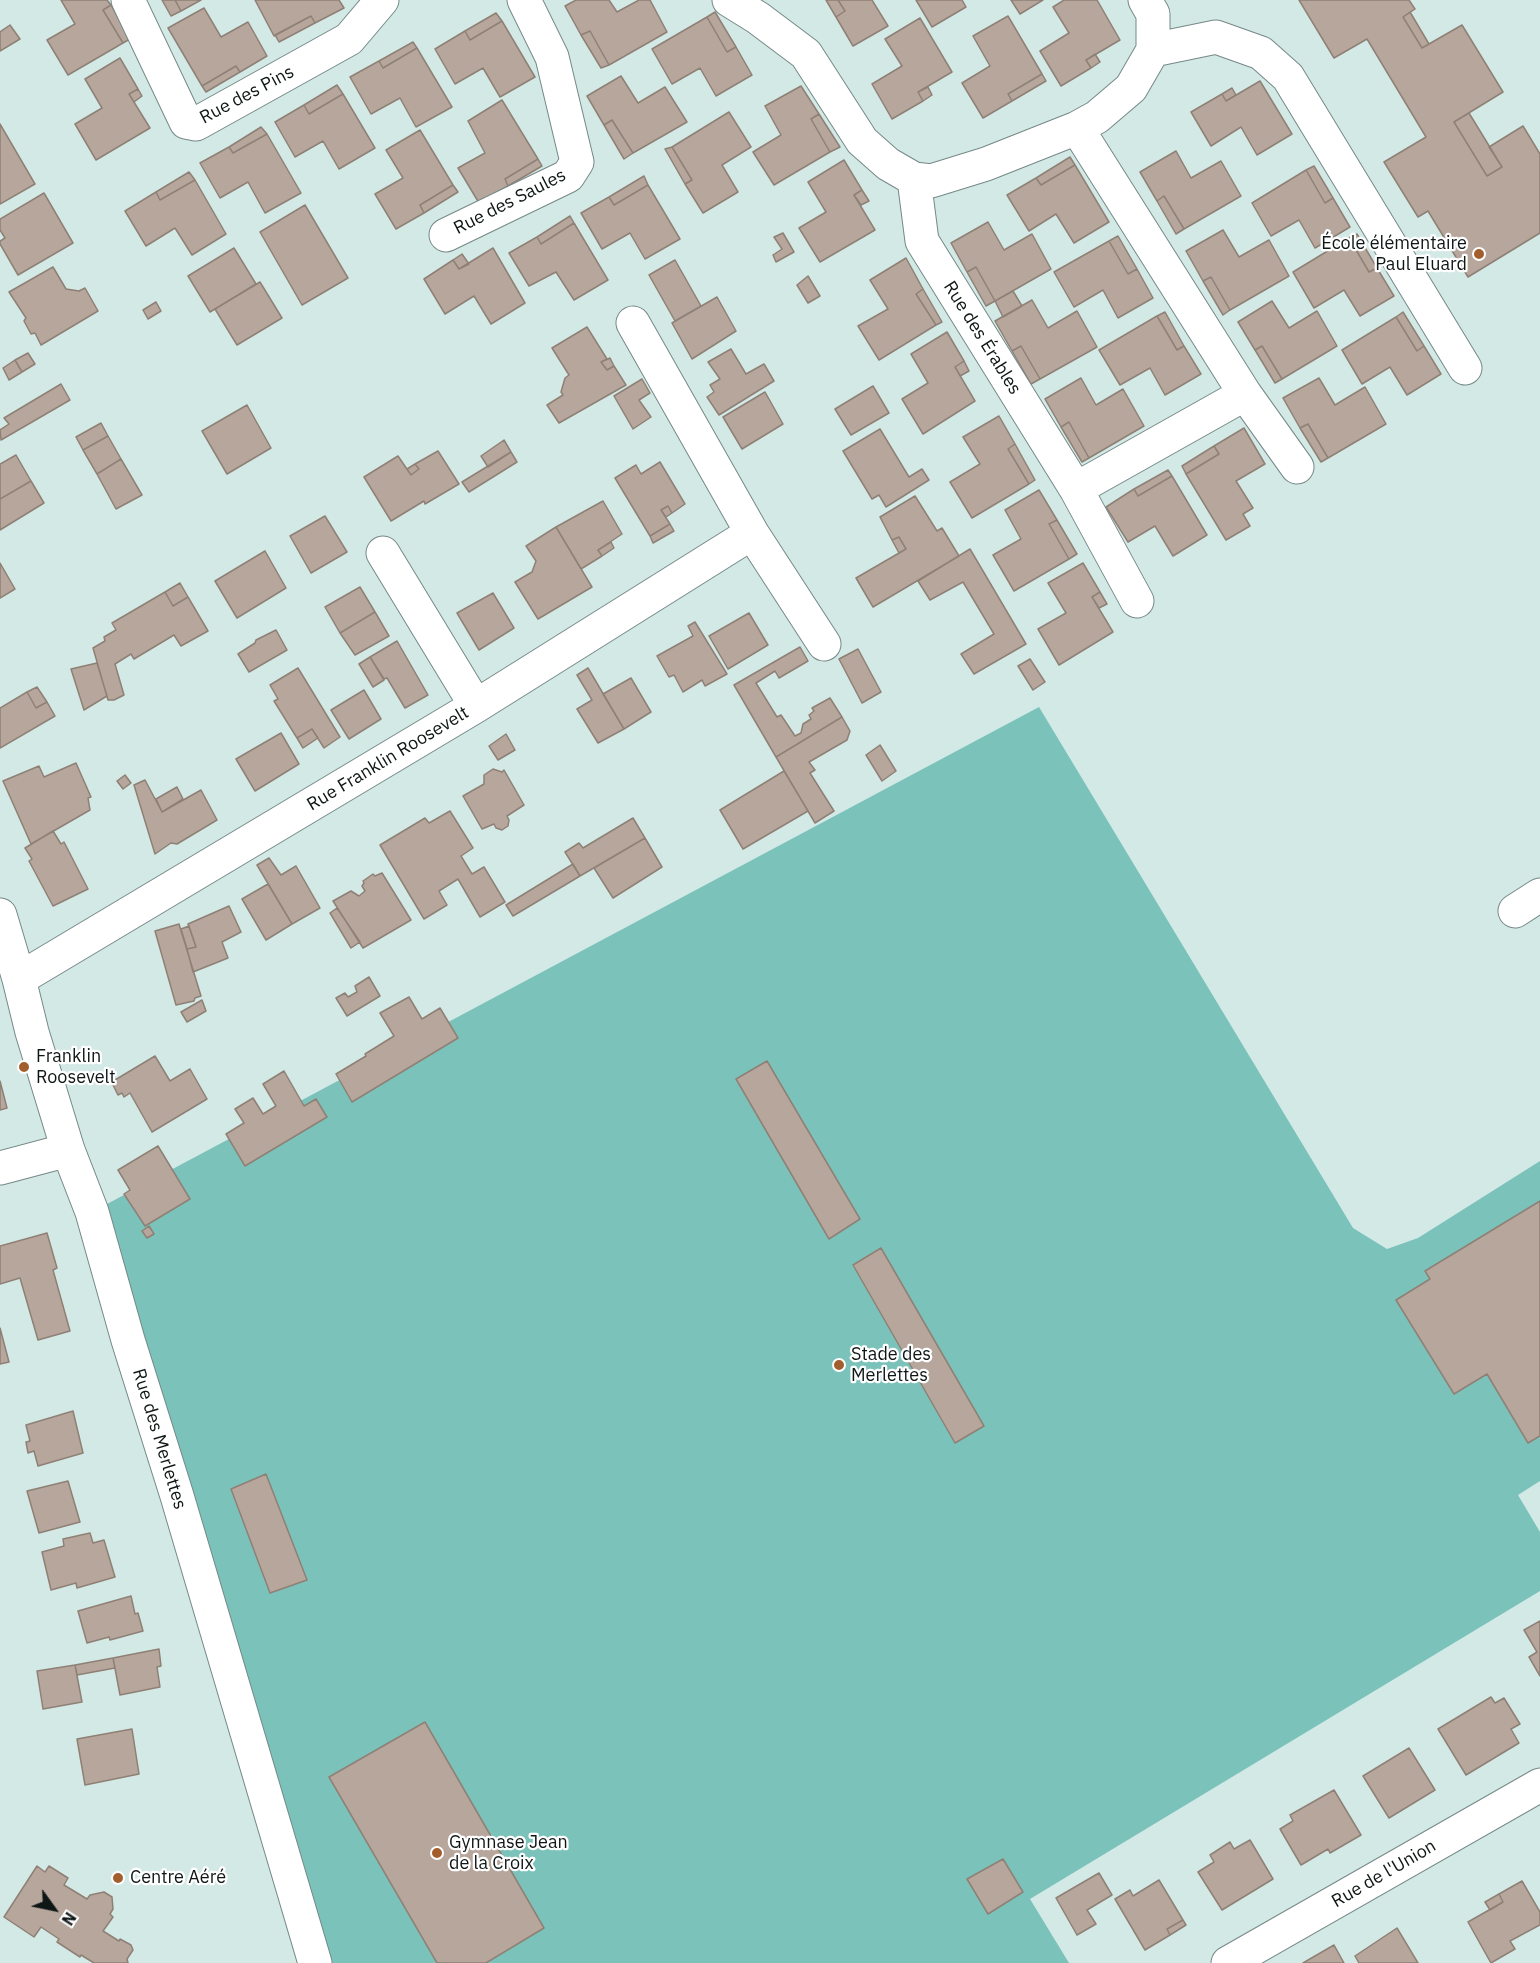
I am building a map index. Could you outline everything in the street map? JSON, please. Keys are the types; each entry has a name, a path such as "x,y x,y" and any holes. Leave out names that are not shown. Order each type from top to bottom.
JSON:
{"street":[{"name":"Rue des Pins","path":"128,0 186,122 196,124 350,39 382,0"},
{"name":"Rue des Saules","path":"446,235 568,176 577,162 552,57 524,0"},
{"path":"729,0 758,18 806,54 862,141 888,164 914,179 931,181 986,164 1077,128 1097,117 1131,88 1153,50 1153,14 1145,0"},
{"path":"1153,50 1216,37 1261,53 1288,77 1465,368"},
{"path":"1077,128 1245,394 1297,467"},
{"name":"Rue des Érables","path":"914,179 922,241 1076,489 1137,601"},
{"path":"633,323 752,533 824,644"},
{"path":"1076,489 1245,394"},
{"name":"Rue Franklin Roosevelt","path":"19,979 476,706 752,533"},
{"path":"383,554 476,706"},
{"name":"Rue des Merlettes","path":"0,915 32,1032 68,1150 92,1212 128,1340 177,1496 315,1963"},
{"path":"0,1168 68,1150"},
{"name":"Rue de l'Union","path":"1228,1963 1540,1785"}],"shaded area":[{"name":"Stade des Merlettes","path":"1039,707 1353,1228 1387,1249 1418,1238 1540,1161 1540,1481 1518,1495 1540,1532 1540,1591 1030,1899 1069,1963 315,1963 92,1212"}],"building":[{"path":"61,0 107,0 111,5 103,10 123,43 68,75 47,40 75,24"},
{"path":"162,0 175,0 181,11 171,16"},
{"path":"175,0 201,0 181,11"},
{"path":"255,0 339,0 344,8 315,23 311,16 274,36"},
{"path":"576,0 609,0 617,12 639,0 650,0 667,32 609,65 590,31 581,35 565,6"},
{"path":"826,0 838,0 845,11 836,17"},
{"path":"838,0 872,0 888,26 853,46 836,17 845,11"},
{"path":"916,0 962,0 966,7 932,27"},
{"path":"1011,0 1043,0 1020,14"},
{"path":"1064,0 1097,0 1120,40 1086,60 1091,68 1061,86 1040,51 1069,33 1053,7"},
{"path":"1299,0 1409,0 1415,9 1403,17 1422,48 1462,25 1503,92 1454,122 1487,176 1502,167 1489,147 1523,126 1540,154 1540,233 1468,277 1428,211 1418,217 1384,162 1426,137 1367,39 1334,58"},
{"path":"111,5 130,39 123,43 103,10"},
{"path":"204,8 221,37 248,22 267,56 240,72 236,66 202,86 168,28"},
{"path":"715,12 736,47 727,52 707,17"},
{"path":"1410,12 1429,44 1422,48 1403,17"},
{"path":"496,13 502,21 470,40 465,31"},
{"path":"311,16 315,23 279,42 275,35"},
{"path":"1008,16 1042,74 1008,94 1012,101 983,118 962,83 990,66 973,36"},
{"path":"707,17 727,52 736,47 752,75 716,96 700,68 672,84 652,49"},
{"path":"920,18 952,72 918,92 923,101 892,119 872,84 902,66 885,39"},
{"path":"502,21 535,77 500,97 483,68 455,84 435,49 465,31 470,40"},
{"path":"10,25 20,39 0,51 0,32"},
{"path":"590,31 609,65 601,68 581,35"},
{"path":"413,42 417,48 383,68 379,61"},
{"path":"417,48 452,107 416,127 400,98 371,114 350,77 379,61 383,68"},
{"path":"1095,54 1100,62 1091,68 1086,60"},
{"path":"120,58 138,89 129,94 150,128 96,160 75,124 102,108 85,79"},
{"path":"236,66 240,72 206,92 202,86"},
{"path":"1042,74 1046,81 1012,101 1008,94"},
{"path":"621,76 638,103 665,87 687,122 633,153 612,120 604,125 587,96"},
{"path":"1260,81 1292,134 1257,155 1241,127 1211,146 1191,112 1222,94 1226,101"},
{"path":"337,85 343,94 309,114 304,105"},
{"path":"801,86 819,114 811,119 830,152 774,185 753,152 781,135 765,106"},
{"path":"928,87 932,95 923,101 918,92"},
{"path":"1232,88 1236,95 1226,101 1222,94"},
{"path":"138,89 142,96 134,102 129,94"},
{"path":"343,94 375,148 339,169 323,141 295,157 275,122 304,105 309,114"},
{"path":"502,100 538,159 505,179 508,186 479,203 458,168 485,153 468,121"},
{"path":"729,112 751,147 722,165 738,192 703,213 685,184 692,180 672,147"},
{"path":"1469,113 1502,167 1487,176 1454,122"},
{"path":"819,114 840,147 830,152 811,119"},
{"path":"612,120 633,153 624,159 604,125"},
{"path":"0,124 35,184 0,204"},
{"path":"261,127 267,134 233,153 229,147"},
{"path":"420,130 453,185 420,205 424,213 396,229 375,194 403,178 386,150"},
{"path":"267,134 301,193 265,213 248,182 220,198 200,163 229,147 233,153"},
{"path":"672,147 692,180 685,184 665,149"},
{"path":"1176,151 1191,178 1221,161 1241,196 1184,229 1164,196 1157,201 1140,172"},
{"path":"1070,157 1075,165 1041,185 1036,178"},
{"path":"538,159 542,166 508,186 505,179"},
{"path":"844,160 862,190 854,195 875,230 820,262 799,228 826,212 808,182"},
{"path":"1075,165 1109,222 1074,243 1056,214 1029,231 1007,195 1036,178 1041,185"},
{"path":"1314,166 1333,198 1325,203 1306,170"},
{"path":"1306,170 1325,203 1333,198 1350,227 1315,248 1299,220 1271,236 1252,203"},
{"path":"189,172 195,180 160,200 156,192"},
{"path":"644,176 648,185 614,205 609,197"},
{"path":"195,180 226,234 192,255 175,228 146,246 125,211 156,192 160,200"},
{"path":"453,185 458,192 424,213 420,205"},
{"path":"648,185 680,239 645,259 630,233 602,249 581,213 609,197 614,205"},
{"path":"862,190 869,201 861,205 854,195"},
{"path":"44,193 73,243 18,275 0,244 0,241 5,238 0,230 0,219"},
{"path":"1164,196 1184,229 1176,234 1157,201"},
{"path":"305,205 348,278 302,305 260,232"},
{"path":"570,216 574,223 541,244 537,237"},
{"path":"988,222 1004,250 1032,234 1051,269 995,301 976,267 967,272 951,243"},
{"path":"574,223 608,280 574,300 556,272 529,286 509,253 537,237 541,244"},
{"path":"1223,230 1239,257 1269,240 1289,276 1230,310 1211,277 1203,281 1186,251"},
{"path":"783,233 794,252 776,262 773,255 782,249 774,237"},
{"path":"1357,234 1377,268 1369,272 1349,238"},
{"path":"1118,236 1137,269 1128,274 1109,241"},
{"path":"1349,238 1369,272 1377,268 1394,296 1360,316 1344,290 1314,308 1293,272"},
{"path":"1109,241 1128,274 1137,269 1153,298 1118,318 1103,290 1074,307 1054,272"},
{"path":"234,248 256,284 210,312 188,276"},
{"path":"493,248 525,303 491,324 474,296 445,314 424,279 453,260 459,269"},
{"path":"462,254 469,264 459,269 453,260"},
{"path":"906,258 923,289 916,294 936,325 879,360 858,326 888,309 870,280"},
{"path":"675,260 701,306 675,321 649,275"},
{"path":"53,267 66,289 79,291 85,288 98,311 41,345 35,333 31,334 24,321 26,318 9,292"},
{"path":"976,267 995,301 986,306 967,272"},
{"path":"808,276 820,296 808,303 797,285"},
{"path":"1211,277 1230,310 1223,315 1203,281"},
{"path":"260,282 282,318 237,345 215,309"},
{"path":"923,289 942,322 936,325 916,294"},
{"path":"1013,291 1022,306 1003,317 995,301"},
{"path":"717,297 736,331 692,359 672,323"},
{"path":"1032,300 1048,328 1077,311 1097,347 1040,379 1021,346 1012,351 995,321"},
{"path":"1272,301 1289,328 1317,311 1337,346 1282,379 1262,346 1255,350 1238,322"},
{"path":"156,302 161,311 148,319 143,310"},
{"path":"1165,312 1184,346 1177,350 1157,316"},
{"path":"1403,312 1424,346 1417,351 1396,317"},
{"path":"1157,316 1177,350 1184,346 1201,374 1165,395 1150,368 1120,385 1099,350"},
{"path":"1396,317 1417,351 1424,346 1441,374 1407,395 1390,367 1362,384 1342,350"},
{"path":"587,327 607,359 601,362 607,370 614,366 626,385 559,423 547,405 563,395 561,392 565,378 569,375 552,348"},
{"path":"947,332 964,361 955,367 975,401 923,434 902,399 928,383 911,354"},
{"path":"1021,346 1040,379 1031,384 1012,351"},
{"path":"1262,346 1282,379 1275,383 1255,350"},
{"path":"731,349 746,374 764,364 774,381 719,415 707,397 714,392 710,385 720,379 708,362"},
{"path":"28,353 35,364 22,372 15,360"},
{"path":"610,358 614,366 607,370 601,362"},
{"path":"15,360 22,372 9,380 3,368"},
{"path":"964,361 969,371 960,376 955,367"},
{"path":"1081,378 1096,405 1123,389 1144,426 1089,458 1069,422 1061,427 1045,399"},
{"path":"1319,378 1335,405 1365,387 1386,424 1328,458 1308,424 1300,428 1283,398"},
{"path":"642,379 650,393 639,400 651,417 633,429 614,396"},
{"path":"61,384 70,400 1,440 0,430 9,424 4,418"},
{"path":"873,386 889,413 851,435 835,409"},
{"path":"765,392 783,424 742,449 723,417"},
{"path":"247,405 271,448 227,474 202,431"},
{"path":"999,416 1015,444 1008,449 1029,484 972,518 950,482 980,464 963,437"},
{"path":"1069,422 1089,458 1082,462 1061,427"},
{"path":"101,423 108,436 83,450 76,437"},
{"path":"1308,424 1328,458 1321,462 1300,428"},
{"path":"1244,428 1265,464 1236,481 1253,508 1243,514 1250,526 1226,540 1186,474 1219,454 1214,446"},
{"path":"880,429 909,477 922,469 929,480 886,507 879,495 872,499 843,451"},
{"path":"108,436 121,459 97,474 83,450"},
{"path":"504,440 511,452 488,467 481,456"},
{"path":"1015,444 1035,480 1029,484 1008,449"},
{"path":"1214,446 1219,454 1186,474 1182,466"},
{"path":"438,451 459,484 391,521 364,477 398,456 411,475 419,469 415,464"},
{"path":"511,452 517,462 469,492 462,482"},
{"path":"16,455 31,481 0,499 0,464"},
{"path":"121,459 142,495 116,509 97,474"},
{"path":"660,462 685,504 672,513 668,506 661,510 670,524 650,536 615,478 636,465 641,474"},
{"path":"415,464 419,469 411,475 407,469"},
{"path":"1168,470 1172,476 1138,496 1134,489"},
{"path":"1172,476 1207,535 1173,556 1155,526 1128,542 1106,507 1134,489 1138,496"},
{"path":"31,481 44,503 0,530 0,499"},
{"path":"1039,490 1057,520 1049,524 1069,559 1014,591 993,555 1021,539 1005,510"},
{"path":"915,496 937,531 942,528 959,556 873,607 856,578 906,549 899,537 892,540 880,517"},
{"path":"603,501 622,534 598,550 602,556 581,569 556,527"},
{"path":"668,506 672,513 666,517 661,510"},
{"path":"325,516 347,552 311,573 290,536"},
{"path":"1057,520 1077,554 1069,559 1049,524"},
{"path":"670,524 674,531 653,543 650,536"},
{"path":"556,527 592,587 538,619 515,582 532,572 536,561 526,546"},
{"path":"899,537 906,549 899,553 892,540"},
{"path":"611,542 614,548 602,556 598,550"},
{"path":"970,549 1026,644 974,674 961,654 994,634 963,582 930,600 918,581"},
{"path":"265,551 286,588 237,618 215,581"},
{"path":"0,563 15,589 0,598"},
{"path":"1083,563 1100,592 1092,597 1113,632 1059,665 1038,629 1066,613 1048,583"},
{"path":"180,583 188,597 173,606 165,592"},
{"path":"360,587 375,612 340,633 325,607"},
{"path":"165,592 173,606 188,597 208,631 181,646 174,635 134,659 131,654 115,664 124,695 108,700 93,648 105,641 104,637 116,630 112,623"},
{"path":"1100,592 1107,604 1099,608 1092,597"},
{"path":"493,593 514,628 479,650 457,613"},
{"path":"375,612 389,636 355,655 340,633"},
{"path":"749,613 768,645 728,669 709,636"},
{"path":"695,622 727,674 705,686 702,680 683,692 674,675 669,677 657,656 693,636 688,626"},
{"path":"276,630 287,650 249,672 238,654 256,640"},
{"path":"397,641 428,695 405,708 387,678 384,679 370,657"},
{"path":"800,647 808,661 779,678 775,671 756,683 777,717 781,715 795,736 801,733 803,724 811,719 809,715 814,711 812,708 830,698 842,717 776,757 734,685"},
{"path":"858,649 881,692 862,703 839,659"},
{"path":"370,657 384,680 373,687 359,664"},
{"path":"1030,659 1045,682 1033,690 1018,666"},
{"path":"97,663 107,696 84,710 71,669"},
{"path":"298,668 340,737 324,748 312,729 297,738 274,701 278,699 270,685"},
{"path":"588,668 624,729 598,743 577,709 592,700 577,675"},
{"path":"631,678 651,712 624,729 603,694"},
{"path":"37,687 47,702 36,708 27,692"},
{"path":"364,690 381,719 349,739 331,710"},
{"path":"27,692 36,708 47,702 55,716 0,748 0,708"},
{"path":"842,717 850,731 847,740 809,762 815,770 810,773 834,811 815,823 776,757"},
{"path":"312,729 318,738 303,748 297,738"},
{"path":"281,733 299,764 255,791 236,759"},
{"path":"506,734 515,750 498,760 489,746"},
{"path":"880,745 896,771 882,781 866,755"},
{"path":"76,763 91,797 88,798 90,810 31,844 3,781 39,766 44,777"},
{"path":"493,769 502,772 504,770 524,805 507,816 508,826 502,830 496,828 494,824 482,829 463,796 484,784 484,775"},
{"path":"784,771 808,811 743,849 720,810"},
{"path":"125,775 131,783 123,789 117,781"},
{"path":"145,780 162,812 201,790 217,820 177,844 171,843 155,854 134,785"},
{"path":"177,787 183,799 162,812 156,799"},
{"path":"450,811 473,848 461,856 472,874 484,867 505,902 480,917 458,879 439,891 447,905 424,919 380,845 425,818 429,823"},
{"path":"633,818 645,838 580,876 565,852 579,843 583,848"},
{"path":"53,831 61,844 64,842 88,889 53,906 29,861 32,859 25,848"},
{"path":"645,838 662,867 613,898 594,868"},
{"path":"269,858 281,875 296,866 320,908 292,924 257,865"},
{"path":"573,864 580,876 513,916 506,905"},
{"path":"382,873 411,920 363,948 333,901 351,891 359,896 365,891 362,886 363,881 373,874 375,876"},
{"path":"268,884 292,924 266,940 242,899"},
{"path":"229,906 241,932 222,942 228,958 193,972 187,949 196,947 188,924"},
{"path":"337,908 360,942 351,948 330,913"},
{"path":"179,924 201,996 195,998 194,1001 176,1005 155,931"},
{"path":"189,926 196,947 187,949 181,929"},
{"path":"369,977 380,996 347,1016 336,998 345,993 348,997 357,992 355,986"},
{"path":"409,997 422,1019 440,1008 458,1038 352,1102 336,1074 394,1036 380,1013"},
{"path":"202,1000 206,1011 187,1022 181,1012"},
{"path":"155,1056 170,1081 190,1069 207,1099 152,1132 130,1093 124,1097 122,1093 118,1095 113,1085 116,1083 115,1080"},
{"path":"767,1061 860,1219 829,1239 736,1079"},
{"path":"284,1071 304,1106 316,1099 327,1117 245,1166 226,1134 244,1123 235,1109 253,1098 263,1114 276,1106 263,1084"},
{"path":"0,1081 7,1108 0,1110"},
{"path":"158,1146 190,1199 145,1226 124,1194 130,1190 118,1170"},
{"path":"1540,1201 1540,1436 1528,1443 1487,1374 1454,1394 1396,1300 1430,1279 1425,1271"},
{"path":"149,1226 154,1234 147,1238 142,1231"},
{"path":"47,1233 57,1268 53,1270 70,1331 38,1340 20,1278 0,1284 0,1246"},
{"path":"881,1248 984,1426 955,1443 853,1265"},
{"path":"0,1328 9,1362 0,1364"},
{"path":"73,1411 83,1453 38,1466 34,1451 28,1453 26,1442 30,1441 26,1425"},
{"path":"266,1474 307,1580 270,1593 231,1489"},
{"path":"68,1481 80,1522 39,1533 27,1491"},
{"path":"90,1533 93,1543 104,1540 115,1577 77,1588 76,1583 51,1590 42,1552 64,1546 63,1539"},
{"path":"131,1596 135,1614 138,1613 143,1631 110,1640 109,1637 87,1643 78,1611"},
{"path":"1540,1621 1540,1676 1529,1657 1537,1652 1524,1630"},
{"path":"159,1649 161,1666 157,1667 160,1687 120,1695 113,1658"},
{"path":"113,1658 115,1668 77,1675 75,1665"},
{"path":"75,1665 82,1702 43,1709 37,1671"},
{"path":"1491,1697 1495,1703 1504,1698 1520,1724 1511,1729 1519,1743 1466,1775 1438,1729"},
{"name":"Gymnase Jean de la Croix","path":"425,1722 544,1928 486,1963 437,1963 329,1777"},
{"path":"132,1729 139,1774 85,1785 77,1739"},
{"path":"1409,1748 1435,1790 1389,1818 1363,1776"},
{"path":"1334,1790 1361,1835 1330,1853 1328,1849 1301,1865 1280,1829 1293,1821 1290,1815"},
{"path":"1250,1840 1273,1879 1222,1910 1198,1872 1214,1862 1210,1855 1230,1842 1234,1849"},
{"path":"1003,1859 1023,1892 988,1914 967,1879"},
{"path":"37,1866 45,1872 49,1866 68,1878 64,1885 87,1899 90,1895 104,1892 112,1897 113,1909 110,1914 113,1917 103,1931 131,1945 133,1950 127,1959 128,1963 94,1963 57,1942 59,1939 41,1927 34,1937 4,1917"},
{"path":"1099,1873 1112,1895 1087,1910 1096,1924 1077,1935 1056,1898"},
{"path":"1159,1880 1183,1920 1167,1929 1170,1935 1145,1950 1115,1899 1130,1890 1133,1896"},
{"path":"1522,1881 1540,1912 1540,1925 1510,1941 1515,1949 1491,1963 1468,1922 1503,1902 1499,1894"},
{"path":"1499,1894 1503,1902 1490,1910 1485,1902"},
{"path":"1183,1920 1186,1925 1170,1935 1167,1929"},
{"path":"1397,1928 1418,1963 1359,1963 1355,1956"},
{"path":"1334,1945 1344,1963 1303,1963"}],"place":[{"name":"École élémentaire Paul Eluard","path":"1479,254"},
{"name":"Franklin Roosevelt","path":"24,1067"},
{"name":"Stade des Merlettes","path":"839,1365"},
{"name":"Gymnase Jean de la Croix","path":"437,1853"},
{"name":"Centre Aéré","path":"118,1878"}]}
